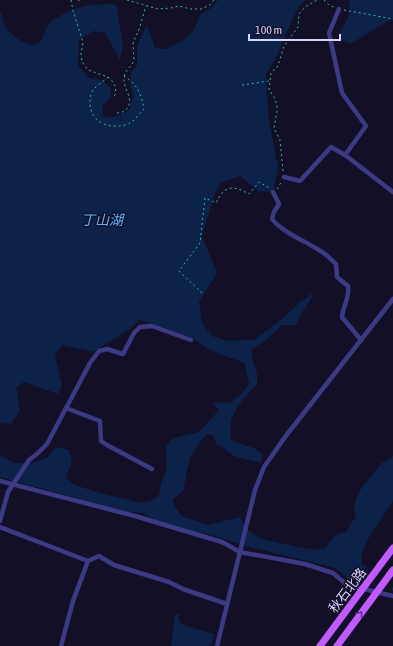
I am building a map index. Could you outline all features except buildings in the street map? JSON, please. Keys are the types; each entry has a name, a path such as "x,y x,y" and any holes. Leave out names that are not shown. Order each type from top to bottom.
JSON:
{"main road":[{"name":"秋石北路","path":"320,646 393,548"},
{"name":"秋石北路","path":"337,646 393,570"}],"street":[{"path":"339,9 330,33 342,93 366,126 345,155"},
{"path":"284,177 300,181 331,148 345,155 393,192"},
{"path":"273,191 279,204 272,219 275,223 321,251 336,264 337,277 348,286 349,292 342,312 342,317 361,340"},
{"path":"218,646 255,490 264,467 285,437 393,299"},
{"path":"0,521 8,492 29,460 47,444 90,363 99,351 107,349 123,354 134,333 140,327 152,326 191,340"},
{"path":"66,408 100,421 101,441 152,469"},
{"path":"0,481 164,524 222,542 240,552 305,564 332,573 347,585 393,596"},
{"path":"0,527 88,561"},
{"path":"61,646 73,600 88,561 99,556 114,565 169,582 183,589 227,604"}],"path":[{"path":"72,0 72,11 83,42 82,62 88,70 108,77 113,82 116,88 115,95 112,98"},
{"path":"78,0 83,0"},
{"path":"127,0 158,9 179,6 202,9 214,0"},
{"path":"202,293 179,271 200,243 205,198 216,203 220,194 232,188 240,189 249,194 259,182 273,191 284,177 280,140 274,128 277,105 270,90 271,72 278,66 284,46 298,27 299,14 304,7 317,0"},
{"path":"324,0 329,5 339,9 393,19"},
{"path":"117,113 125,111 128,106 128,91 124,82 124,76 134,61 133,44 146,6"},
{"path":"108,77 92,91 90,98 90,107 93,115 99,122 108,126 128,124 135,120 144,109 140,90 124,76"},
{"path":"242,85 270,81"}],"water":[{"name":"丁山湖","path":"218,0 306,0 299,6 276,58 266,74 269,120 278,168 273,192 258,191 240,176 221,182 214,196 202,236 217,273 199,302 202,323 212,336 228,341 254,340 313,293 311,299 299,317 297,325 282,325 266,340 252,349 252,357 257,374 257,384 239,404 231,419 230,438 238,443 254,448 263,454 261,463 234,456 216,444 214,436 207,434 190,457 183,491 173,499 174,506 182,516 208,525 240,517 249,531 262,539 316,550 325,548 335,535 346,532 356,516 354,507 362,487 382,463 393,456 393,501 368,539 361,556 362,564 383,574 393,574 393,591 349,579 335,568 246,546 209,534 172,529 142,513 115,510 0,477 0,455 13,463 32,463 47,458 54,449 60,447 69,450 72,460 66,478 75,485 141,503 151,501 159,495 161,483 167,468 166,447 173,438 199,432 219,410 212,402 229,403 239,396 249,384 245,363 210,350 198,343 193,338 140,320 130,329 93,352 62,345 55,355 62,385 58,394 24,382 16,388 20,410 11,424 0,423 0,10 5,27 16,38 32,46 41,41 52,20 74,9 92,5 116,5 123,46 120,60 105,33 94,31 79,39 78,65 89,78 102,80 111,88 110,99 102,106 103,117 114,117 130,109 133,96 131,72 137,66 137,46 147,25 155,48 168,49 186,38 194,30 200,15 211,8"},
{"path":"349,0 393,0 393,20 388,21 350,43 341,40 339,34 349,14"},
{"path":"175,614 179,614 179,621 184,625 214,634 212,644 209,646 171,646"}],"pier":[{"path":"368,565 383,572 393,572 393,587 389,592 355,583"}]}
